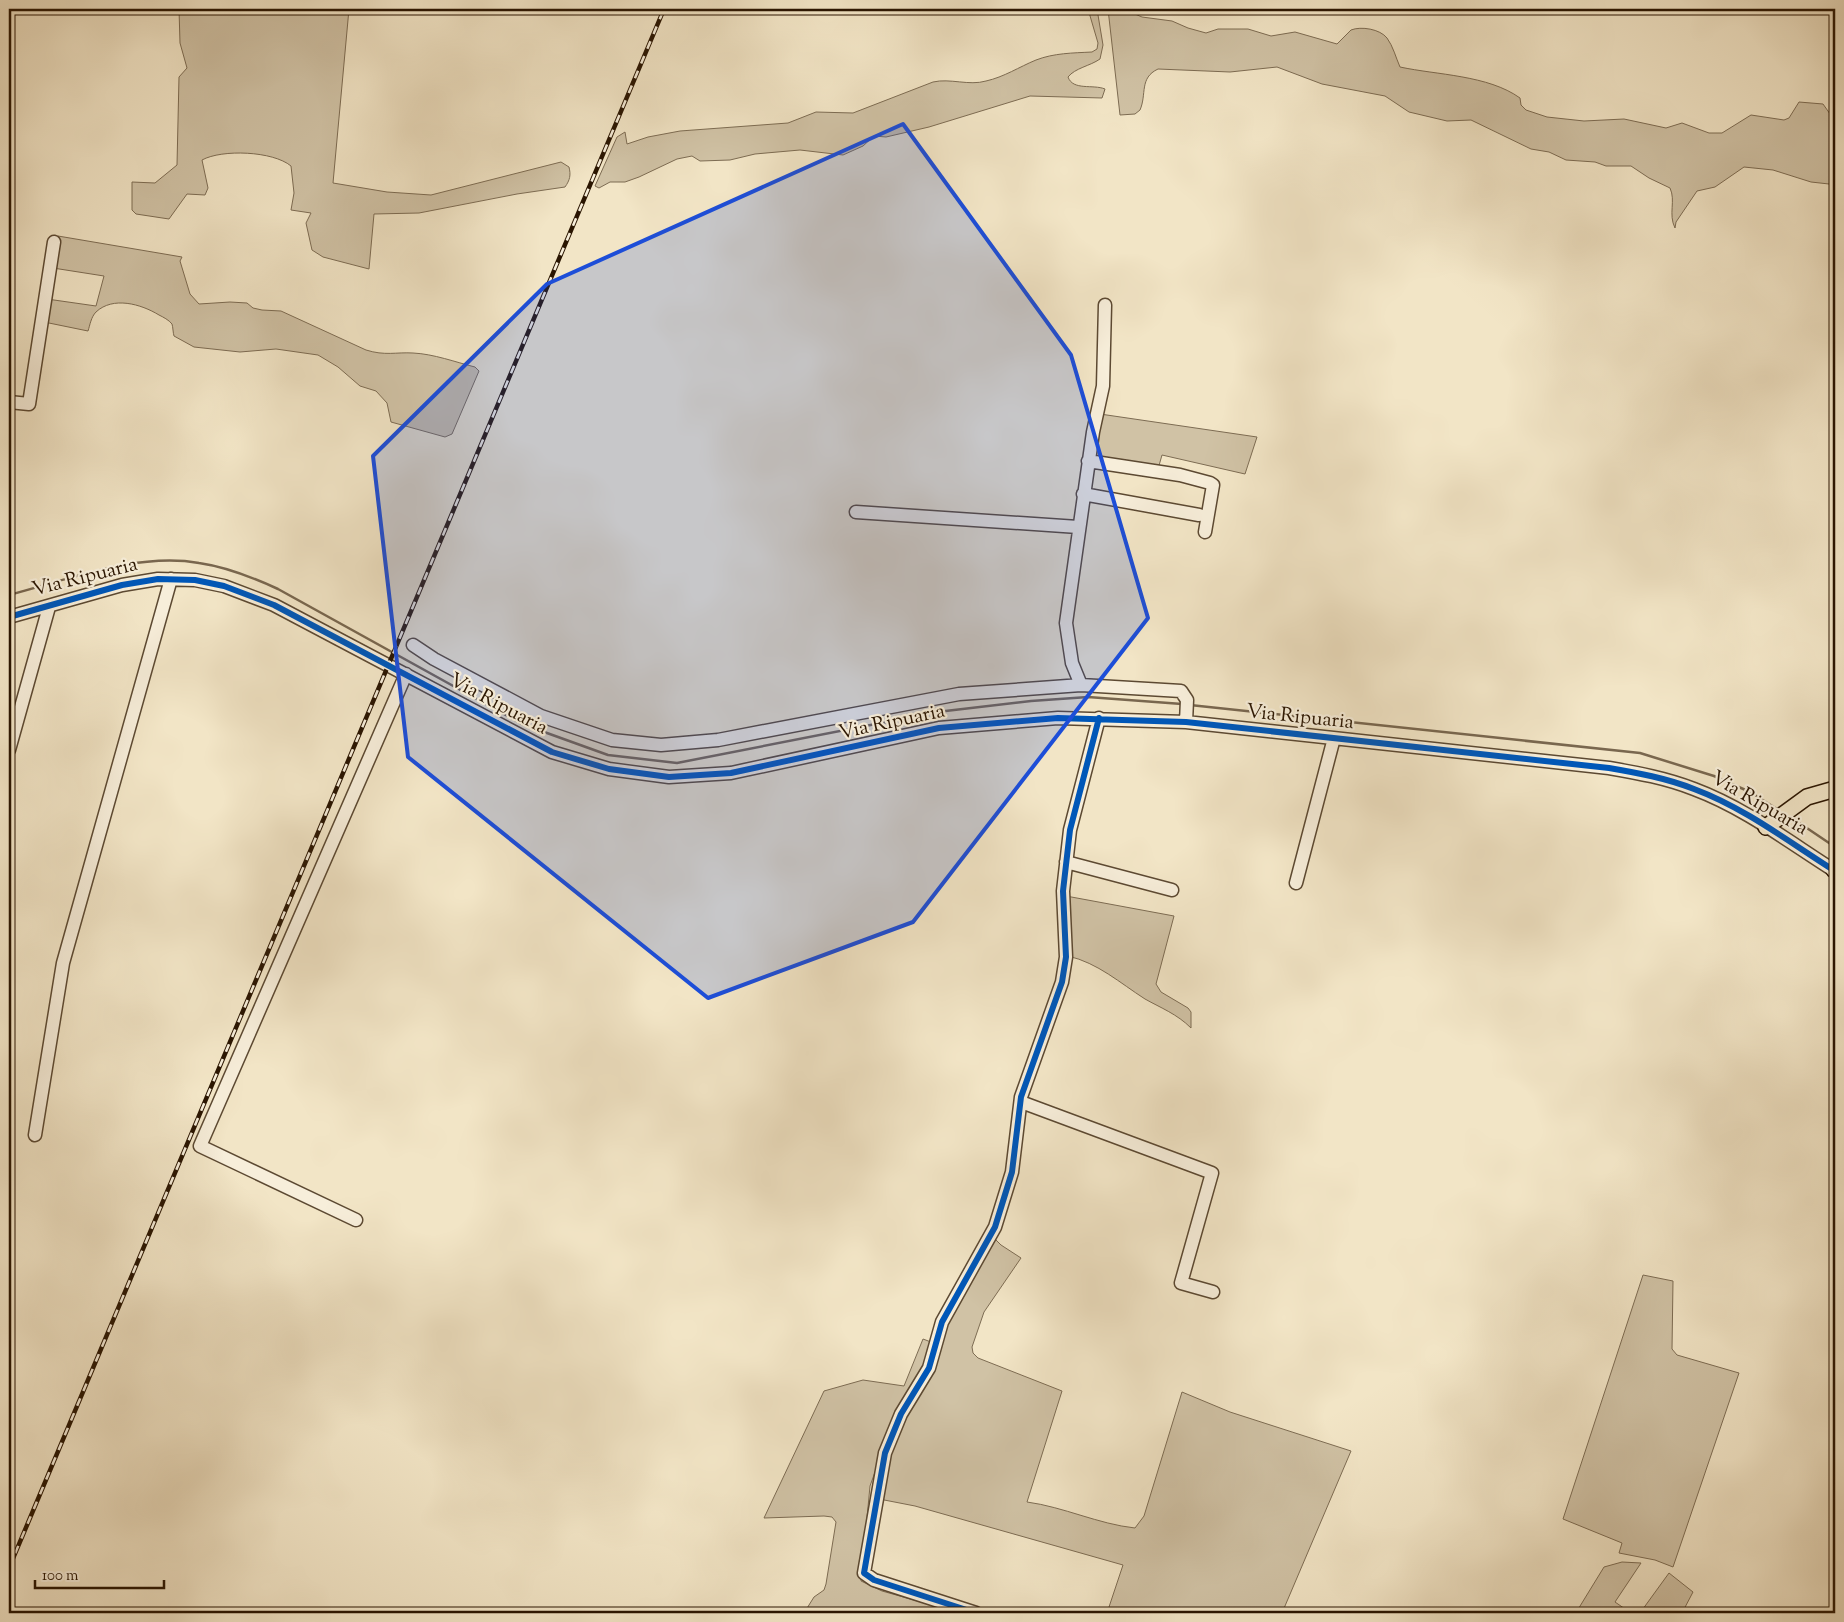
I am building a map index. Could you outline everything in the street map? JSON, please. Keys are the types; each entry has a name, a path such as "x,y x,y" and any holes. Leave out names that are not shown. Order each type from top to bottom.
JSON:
{"main road":[{"path":"1771,824 1808,797 1835,789"}],"street":[{"path":"9,402 28,404 54,242"},
{"path":"1081,685 1072,663 1066,623 1088,461 1103,386 1105,305"},
{"path":"1088,461 1180,475 1210,483 1213,485 1205,532"},
{"path":"1083,494 1199,515"},
{"path":"856,512 1078,528"},
{"path":"36,1135 63,963 171,579"},
{"name":"Via Ripuaria","path":"9,617 122,585 171,579 195,580 244,592 274,605 552,752 609,769 669,777 731,773 939,728 1020,720 1099,718 1187,711 1334,738 1646,774 1674,782 1718,799 1771,824 1835,870"},
{"path":"9,750 49,607"},
{"path":"413,645 434,659 541,716 612,740 661,745 718,740 959,694 1081,685 1175,689 1186,695 1187,711"},
{"path":"356,1220 200,1146 406,674"},
{"path":"976,1613 874,1580 864,1573 885,1453 901,1414 929,1368 942,1322 995,1227 1012,1172 1021,1102 1062,982 1066,957 1063,892 1070,830 1099,718"},
{"path":"1296,883 1334,738"},
{"path":"1066,862 1172,890"},
{"path":"1021,1102 1212,1173 1181,1283 1214,1292"}],"highlighted area":[{"path":"903,124 1071,355 1148,618 913,922 708,998 408,757 373,456 547,284"}],"shaded area":[{"path":"179,9 349,9 333,183 387,192 431,195 561,162 569,167 570,175 568,182 565,187 517,194 419,213 374,214 369,269 323,257 312,250 306,223 311,213 291,210 294,193 291,166 272,157 247,153 211,156 202,160 208,188 205,195 187,194 169,219 136,214 132,210 132,182 155,183 177,165 179,77 187,68 180,43"},
{"path":"1088,9 1097,9 1103,45 1100,59 1075,71 1068,77 1074,84 1079,86 1105,89 1102,98 1030,96 929,127 886,137 874,136 863,146 843,155 800,150 755,154 730,160 700,161 692,156 677,159 625,182 610,182 599,188 595,186 617,137 625,132 627,144 648,137 680,131 788,123 816,112 853,113 933,82 980,82 999,77 1050,56 1092,52 1097,49 1098,43"},
{"path":"1108,9 1123,9 1142,17 1172,21 1206,33 1218,29 1248,29 1271,36 1295,32 1337,44 1351,30 1360,28 1370,29 1380,32 1387,38 1400,67 1478,80 1493,85 1507,90 1520,98 1521,105 1526,110 1547,117 1584,121 1624,119 1666,128 1682,123 1709,133 1722,133 1751,115 1784,120 1789,118 1799,102 1823,104 1835,121 1835,191 1829,184 1811,182 1773,170 1744,167 1715,187 1697,191 1676,222 1675,228 1672,218 1672,193 1670,188 1649,178 1631,166 1606,166 1595,162 1566,160 1549,152 1531,149 1471,120 1447,121 1409,112 1385,96 1322,84 1277,67 1230,72 1158,69 1148,77 1140,110 1135,114 1120,115"},
{"path":"58,236 182,257 180,261 190,294 199,304 247,303 253,308 281,311 366,350 429,355 475,367 479,371 452,434 445,437 391,422 387,403 376,391 360,386 338,367 318,355 276,349 240,352 194,347 174,336 172,324 166,319 152,311 127,303 110,304 96,312 88,331 44,322 47,299 96,306 104,276 53,268"},
{"path":"1100,414 1257,437 1245,474 1162,455 1158,469 1092,458"},
{"path":"1066,896 1174,916 1156,984 1161,992 1188,1008 1191,1012 1191,1028 1175,1015 1145,999 1099,968 1068,956"},
{"path":"992,1236 1001,1245 1021,1258 984,1312 972,1347 973,1353 978,1358 1062,1391 1027,1502 1135,1528 1144,1516 1182,1392 1230,1412 1351,1451 1282,1613 1107,1613 1123,1565 915,1506 874,1498 877,1479 950,1312"},
{"path":"1643,1275 1673,1281 1672,1349 1677,1355 1739,1373 1673,1567 1655,1560 1619,1553 1622,1543 1563,1519"},
{"path":"923,1339 931,1342 920,1374 888,1436 870,1486 861,1581 882,1591 960,1613 804,1613 814,1597 824,1590 836,1522 832,1517 824,1516 764,1518 824,1391 863,1380 904,1386"},
{"path":"1622,1562 1641,1563 1615,1602 1631,1613 1580,1613 1577,1611 1604,1567"},
{"path":"1669,1573 1693,1592 1682,1613 1640,1613"}],"waterway":[{"path":"9,595 79,575 127,564 176,561 219,567 278,589 522,724 608,755 677,763 937,712 1031,701 1088,697 1182,704"},
{"path":"1190,705 1640,753 1714,776 1750,792 1780,811"},
{"path":"1789,816 1835,847"}],"railway":[{"path":"9,1568 664,9"}],"cycle path":[{"path":"9,617 122,585 158,579 195,580 224,586 274,605 552,752 609,769 669,777 731,773 939,728 1058,718 1186,722 1609,768 1662,779 1713,797 1766,826 1835,871"},
{"path":"976,1613 874,1580 864,1573 885,1453 901,1414 929,1368 942,1322 995,1227 1012,1172 1021,1097 1062,982 1066,957 1063,891 1070,830 1099,718"}]}
